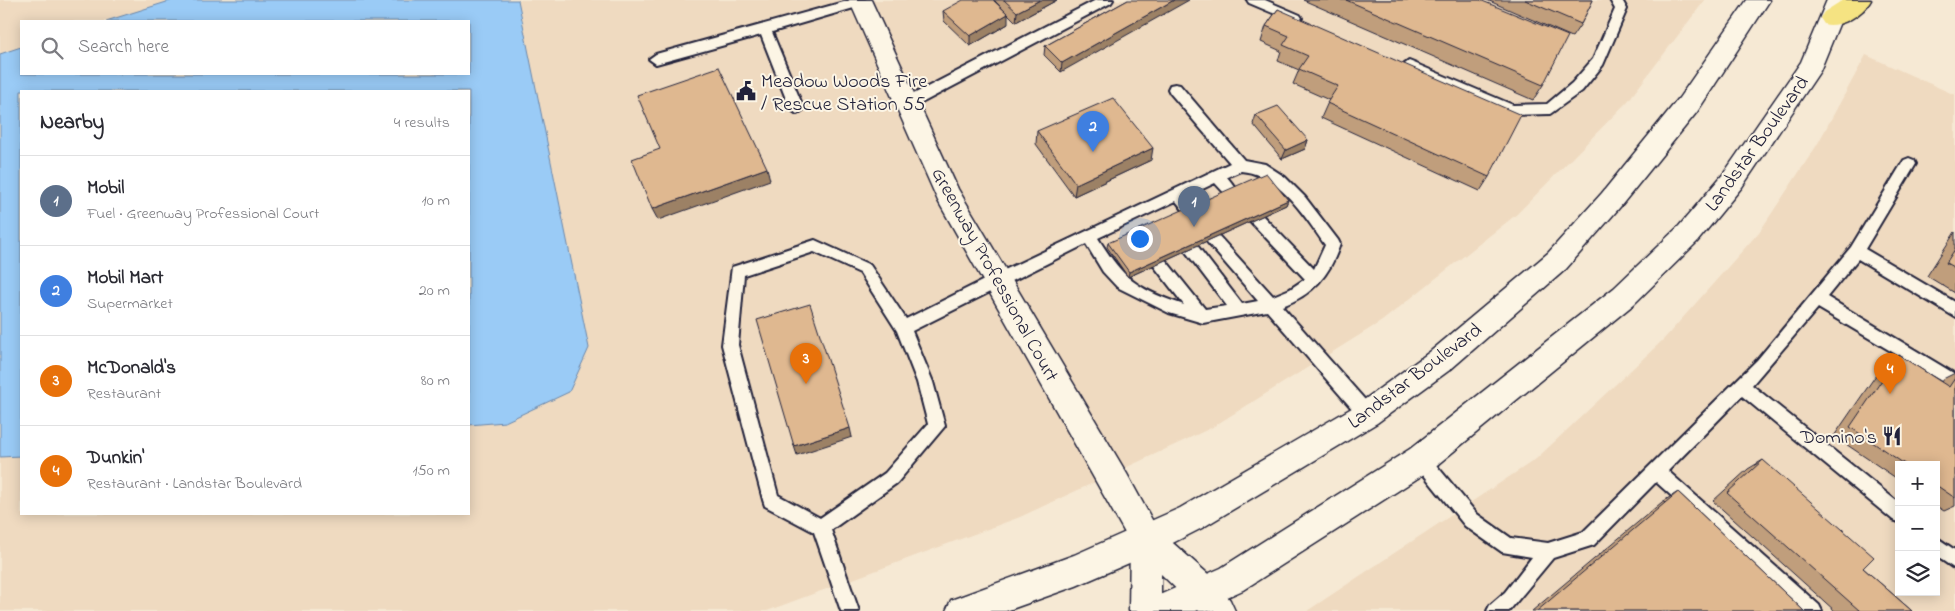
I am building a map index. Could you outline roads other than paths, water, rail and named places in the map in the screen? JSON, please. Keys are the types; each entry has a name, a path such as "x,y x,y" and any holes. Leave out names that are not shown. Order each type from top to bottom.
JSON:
{"highway":[{"path":"1835,9 1860,0"}],"street":[{"name":"Landstar Boulevard","path":"962,611 1076,570 1146,540 1191,518 1366,414 1441,360 1557,261 1688,105 1759,0"},
{"name":"Greenway Professional Court","path":"860,1 947,194 1146,540"},
{"name":"Landstar Boulevard","path":"1159,611 1212,602 1232,579 1421,459 1624,296 1688,234 1734,180 1812,65 1835,9"},
{"path":"1146,540 1212,602"},
{"path":"1145,611 1146,540"}],"lane":[{"path":"1253,0 1307,23"},
{"path":"1396,60 1512,110 1550,109 1577,87 1598,62 1620,8 1616,0"},
{"path":"656,59 860,1"},
{"path":"906,104 1098,2"},
{"path":"765,29 797,109"},
{"path":"1175,89 1240,165"},
{"path":"1421,459 1471,520 1508,546 1548,551 1588,539 1762,365 1856,251 1909,164"},
{"path":"903,328 1089,236 1124,220 1159,210 1178,194 1240,165 1260,167 1278,180 1312,213 1333,244 1330,259 1314,279 1295,295 1270,306 1201,316 1153,300 1122,283 1089,236"},
{"path":"1217,176 1232,192"},
{"path":"1178,194 1191,210"},
{"path":"1256,218 1314,279"},
{"path":"1124,220 1136,234"},
{"path":"1212,238 1366,414"},
{"path":"821,528 892,478 936,426 925,382 903,328 865,269 815,246 738,271 730,346 771,500 821,528 850,611"},
{"path":"1191,248 1239,311"},
{"path":"1856,251 1955,310"},
{"path":"1159,262 1201,316"},
{"path":"1817,299 1955,382"},
{"path":"1742,386 1895,511"},
{"path":"1656,471 1813,611"},
{"path":"1940,548 1955,561"},
{"path":"1496,611 1511,598 1548,551"}],"water":[{"path":"173,0 518,0 589,348 569,392 505,422 470,425 470,90 20,90 20,456 0,457 0,54 20,47 20,75 470,75 470,20 109,20"}],"place":[{"name":"Meadow Woods Fire / Rescue Station 55","path":"746,91"},
{"name":"Mobil Mart","path":"1093,152"},
{"name":"Mobil","path":"1194,227"},
{"name":"McDonald's","path":"806,384"},
{"name":"Dunkin'","path":"1890,394"},
{"name":"Domino's","path":"1892,436"}]}
